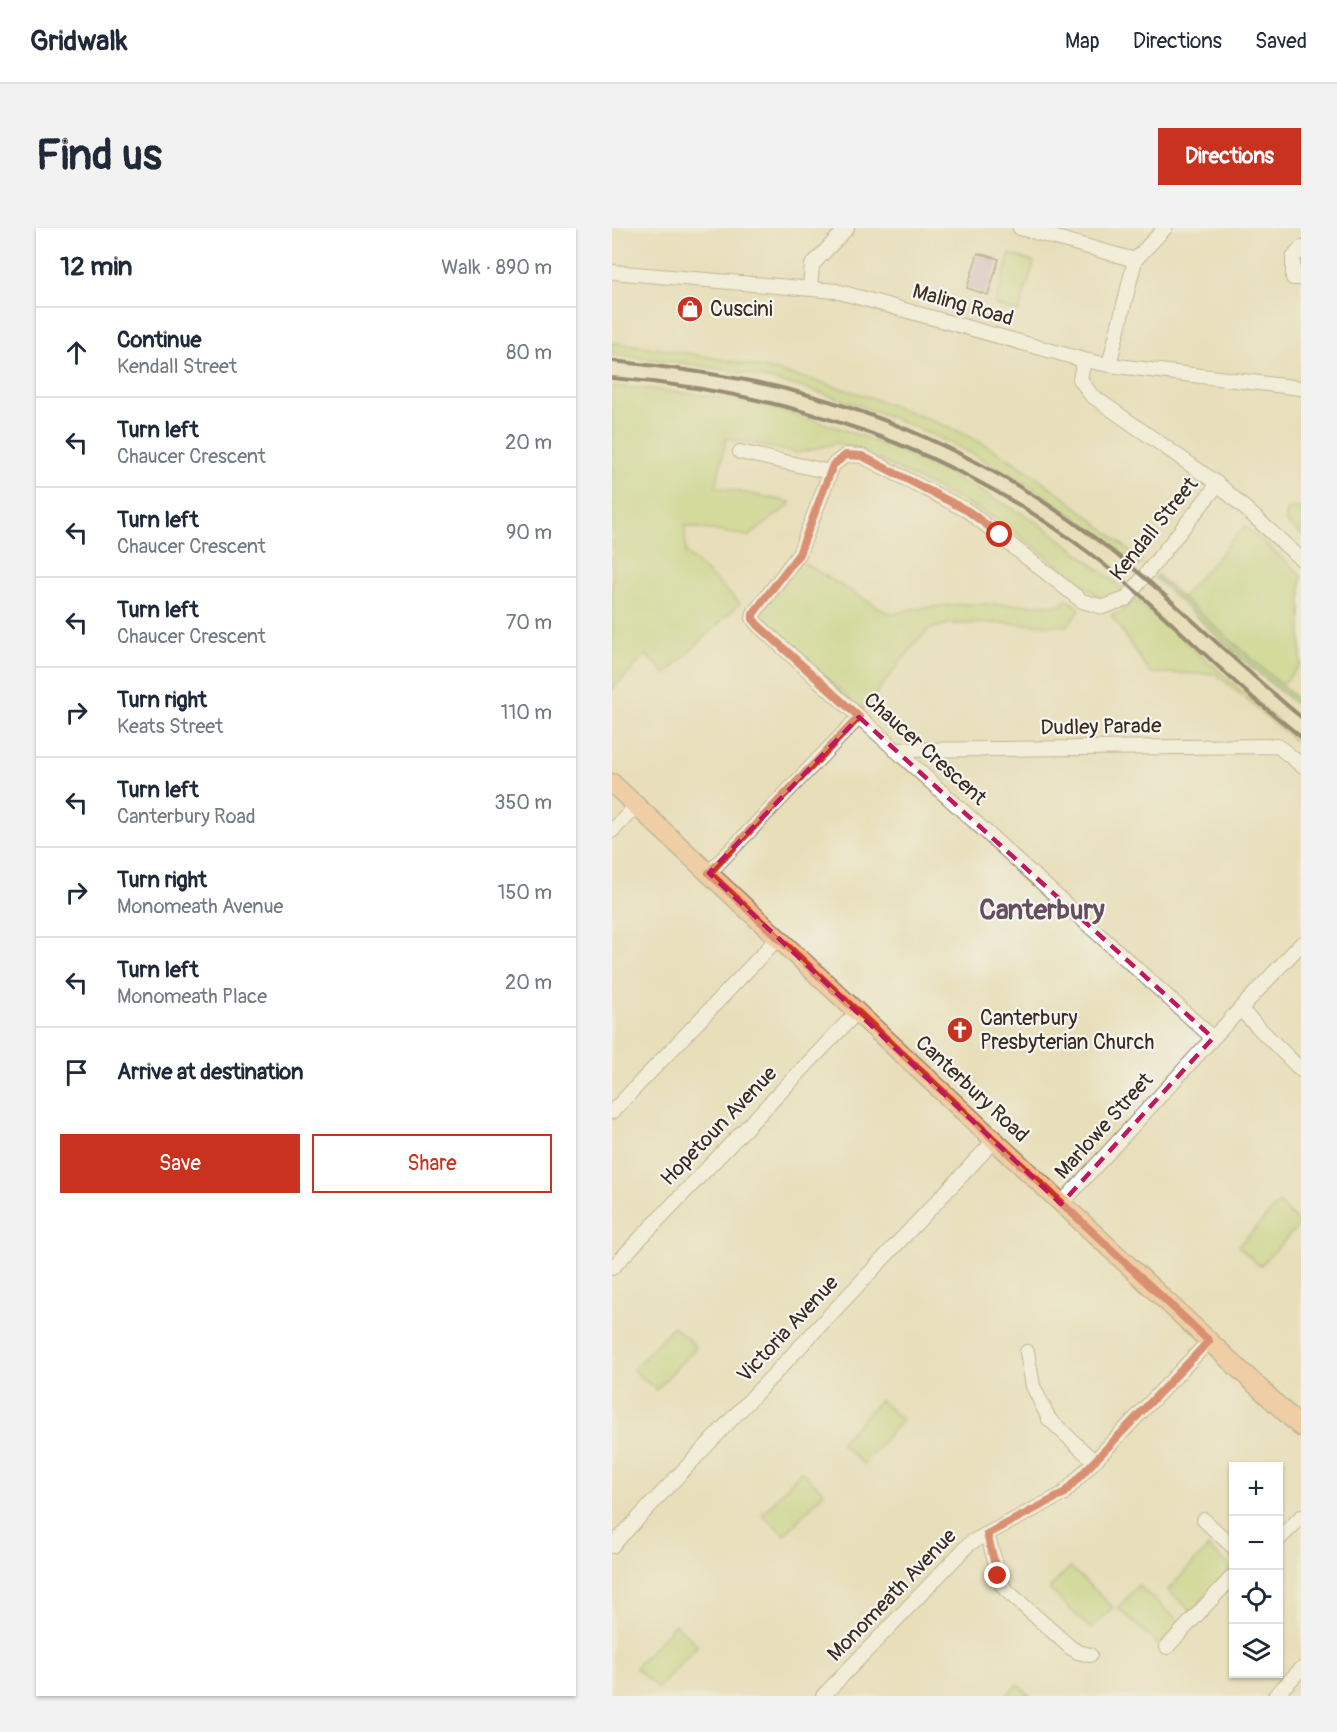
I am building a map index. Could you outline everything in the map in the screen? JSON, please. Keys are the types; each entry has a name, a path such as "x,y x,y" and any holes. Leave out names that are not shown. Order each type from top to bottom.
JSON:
{"main road":[{"name":"Canterbury Road","path":"612,783 1301,1427"}],"street":[{"path":"810,288 812,266 847,228"},
{"path":"1020,228 1135,260"},
{"path":"1109,365 1135,260 1165,228"},
{"path":"1301,248 1293,258 1293,278 1301,278"},
{"name":"Maling Road","path":"612,272 836,291 1084,360 1301,388"},
{"path":"1084,360 1080,379 1091,395 1218,484 1301,559"},
{"path":"740,452 830,472"},
{"name":"Kendall Street","path":"846,455 862,456 968,511 1082,601 1103,607 1126,598 1218,484"},
{"name":"Chaucer Crescent","path":"846,455 833,465 799,554 753,614 753,619 1213,1038"},
{"path":"709,873 859,717"},
{"name":"Dudley Parade","path":"895,750 1278,746 1301,765"},
{"path":"612,831 636,806"},
{"path":"612,1112 778,938"},
{"name":"Marlowe Street","path":"1062,1204 1301,944"},
{"path":"1240,1009 1301,1070"},
{"name":"Hopetoun Avenue","path":"612,1268 857,1012"},
{"name":"Victoria Avenue","path":"612,1546 994,1140"},
{"name":"Monomeath Avenue","path":"823,1696 970,1543 1063,1494 1209,1341"},
{"path":"1027,1352 1033,1386 1049,1419 1094,1461"},
{"path":"1283,1535 1301,1517"},
{"path":"1204,1520 1229,1544"},
{"path":"987,1534 998,1576 1006,1590 1065,1643 1078,1652 1090,1655"},
{"path":"1167,1647 1229,1579"},
{"path":"1275,1696 1301,1669"}],"highlighted area":[{"path":"859,717 1213,1038 1061,1204 709,873"}],"green space":[{"path":"1010,254 1034,262 1019,312 995,305"},
{"path":"612,342 768,369 883,402 951,428 1016,463 1038,478 1081,510 1142,562 1138,566 1051,500 992,464 895,419 827,395 760,377 686,364 612,355"},
{"path":"612,386 686,393 764,406 832,426 898,451 962,481 1028,517 1068,545 1123,589 1116,595 1101,600 1006,525 858,450 836,443 799,453 726,438 716,487 790,502 790,505 749,536 685,526 686,553 740,603 666,674 646,655 612,690"},
{"path":"1288,507 1301,508 1301,535 1285,521"},
{"path":"1245,526 1301,575 1301,664 1281,686 1182,597"},
{"path":"800,561 886,612 894,614 912,609 961,604 1061,605 1067,599 1080,609 1067,626 1000,623 948,624 928,630 862,711 763,618 761,613"},
{"path":"1157,575 1301,702 1301,709 1235,653 1155,578"},
{"path":"1136,600 1301,741 1301,746 1216,674 1150,673 1111,615 1121,612"},
{"path":"1279,1203 1300,1224 1260,1266 1238,1246"},
{"path":"673,1326 696,1347 656,1390 633,1370"},
{"path":"880,1400 902,1420 863,1464 840,1443"},
{"path":"801,1471 824,1492 785,1535 762,1515"},
{"path":"1208,1547 1229,1566 1229,1570 1191,1611 1168,1590"},
{"path":"1070,1567 1113,1607 1091,1629 1049,1589"},
{"path":"1138,1585 1182,1624 1161,1647 1118,1608"},
{"path":"675,1624 698,1645 658,1688 635,1668"},
{"path":"1018,1684 1030,1696 1006,1696"}],"building":[{"path":"978,253 999,259 988,295 967,288"}],"railway":[{"path":"612,361 675,368 778,387 864,413 946,447 1025,490 1099,541 1176,605 1301,717"},
{"path":"612,378 677,385 740,396 802,411 863,430 922,454 979,482 1034,515 1088,552 1151,605 1252,697 1301,737"}],"place":[{"name":"Cuscini","path":"690,309"},
{"name":"Canterbury Presbyterian Church","path":"960,1030"}],"district":[{"name":"Canterbury","path":"1042,910"}],"route":[{"path":"998,1576 987,1534 1063,1494 1209,1341 709,873 859,717 753,619 753,614 799,554 833,465 846,455 862,456 968,511 1000,535"}]}
